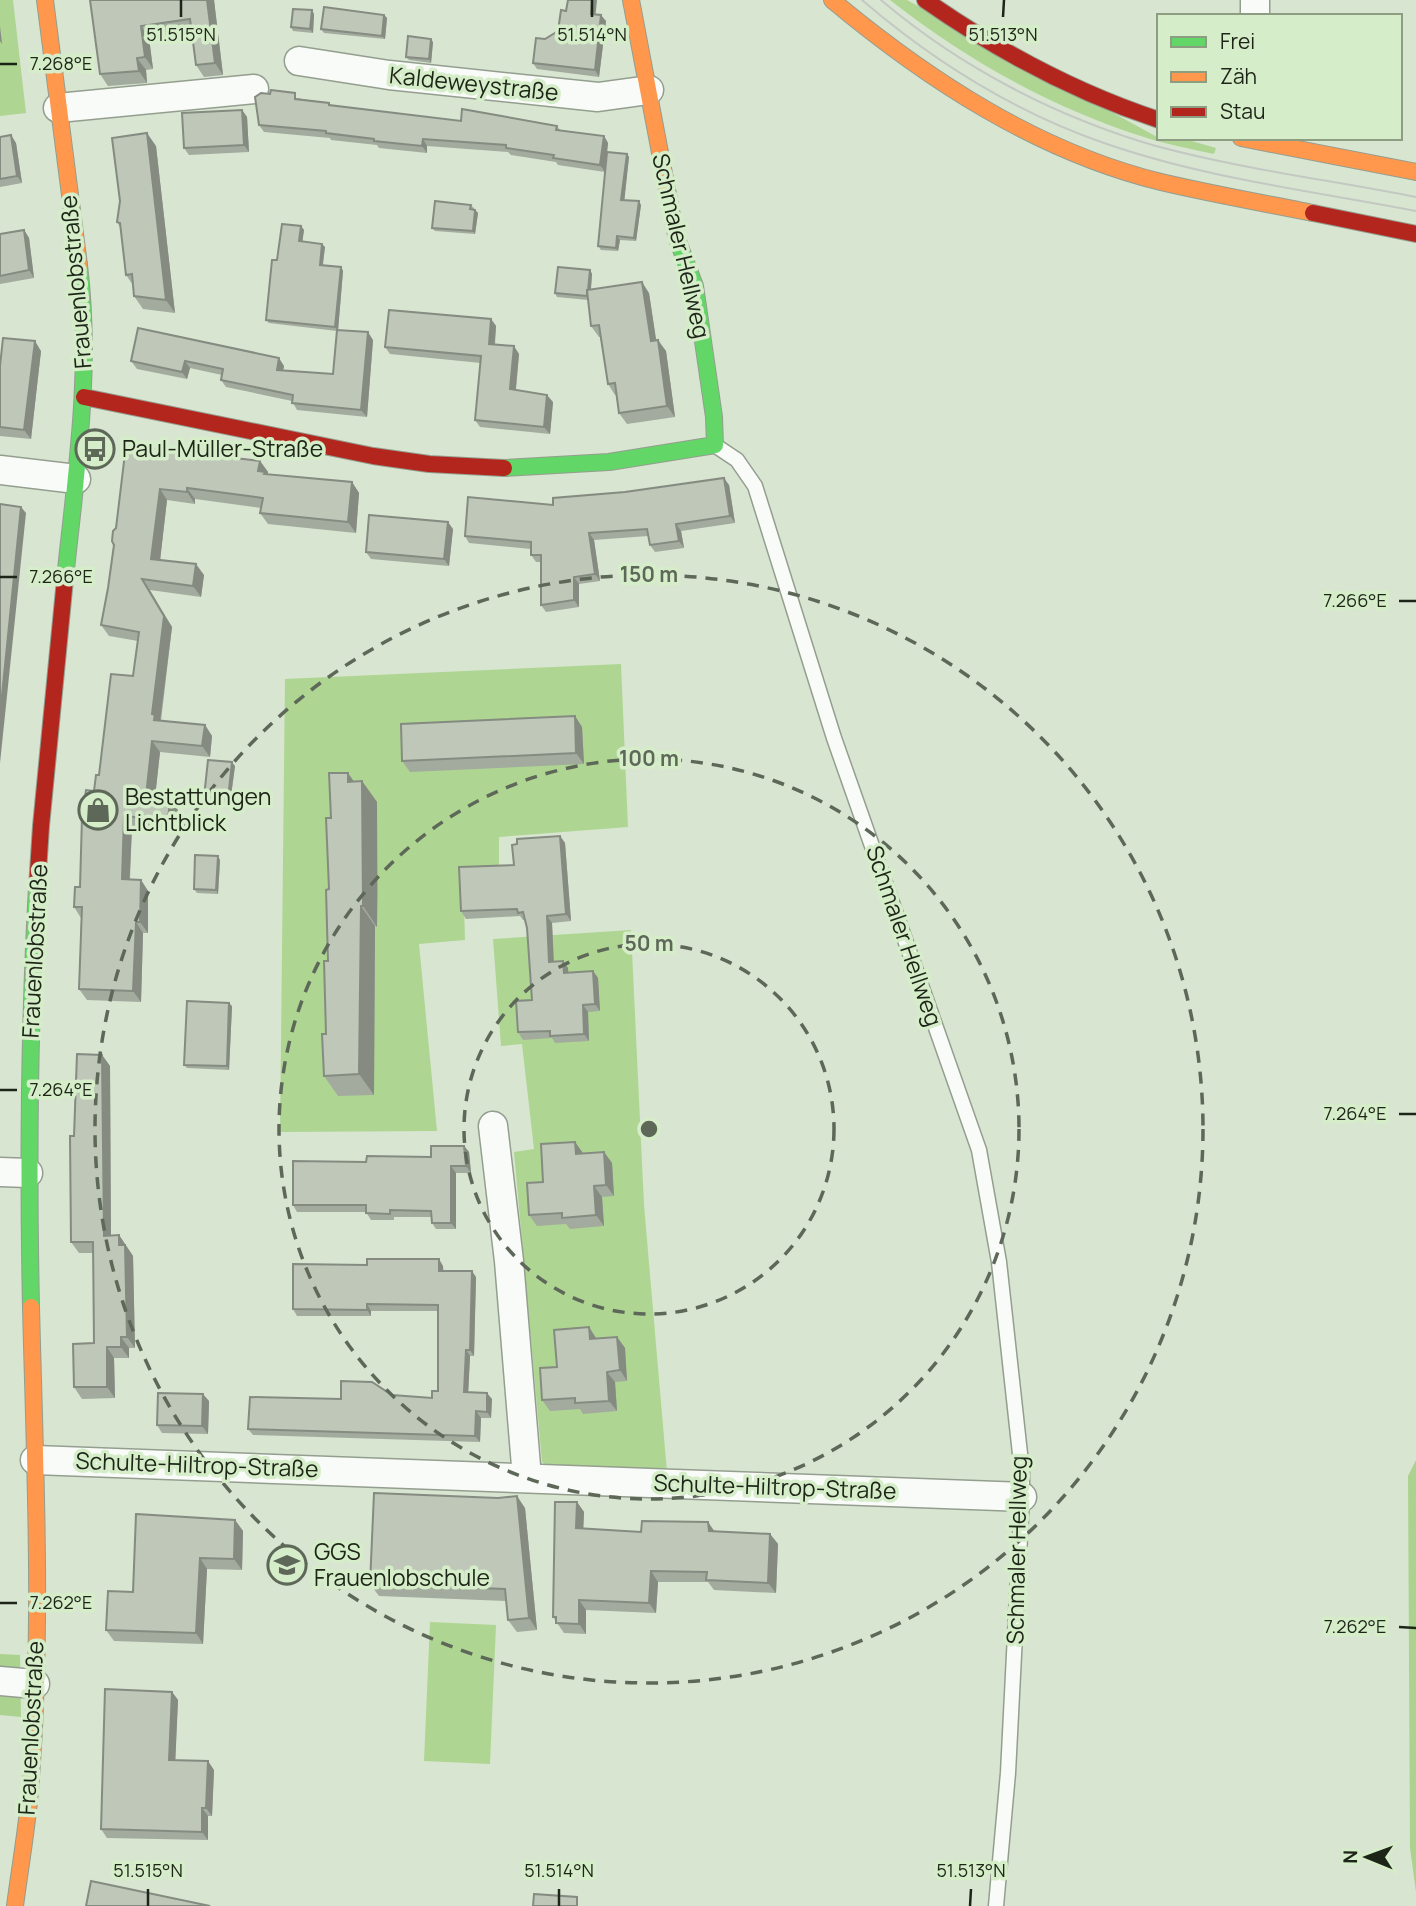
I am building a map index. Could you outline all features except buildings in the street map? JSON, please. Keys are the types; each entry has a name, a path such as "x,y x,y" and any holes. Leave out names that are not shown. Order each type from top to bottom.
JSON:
{"street":[{"name":"Frauenlobstraße","path":"15,1906 30,1791 35,1684 37,1549 28,1173 32,976 41,826 55,670 84,397 83,298 45,0"},
{"name":"Schmaler Hellweg","path":"631,0 668,200 677,239 695,286 714,417 715,445"},
{"path":"832,0 912,63 1039,139 1119,171 1245,200 1416,234"},
{"path":"925,0 1007,55 1066,85 1157,120"},
{"name":"Kaldeweystraße","path":"299,61 389,75 598,97 649,90"},
{"path":"58,108 254,89"},
{"path":"1249,142 1416,172"},
{"path":"1245,200 1248,180"},
{"path":"84,397 358,455 430,465 551,466 715,445"},
{"path":"0,470 76,479"},
{"path":"493,1126 509,1261 527,1478"},
{"path":"0,1172 28,1173"},
{"name":"Schulte-Hiltrop-Straße","path":"34,1460 1022,1497"},
{"path":"0,1681 35,1684"}],"lane":[{"name":"Schmaler Hellweg","path":"715,445 737,460 755,486 834,738 979,1150 999,1262 1022,1472 1008,1773 996,1906"}],"green space":[{"path":"0,0 13,0 26,113 0,116"},
{"path":"890,0 907,0 1157,137 1157,140 1188,140 1216,148 1214,154 1147,138 1078,112 1012,81"},
{"path":"621,664 628,827 499,837 499,870 463,873 465,940 419,944 437,1131 280,1132 285,679"},
{"path":"631,930 644,1205 667,1472 552,1468 542,1462 514,1152 534,1149 522,1044 501,1046 493,939"},
{"path":"1416,1460 1416,1892 1410,1848 1408,1476"},
{"path":"430,1622 496,1625 490,1764 424,1761"},
{"path":"0,1654 20,1655 21,1717 0,1715"}],"tram line":[{"path":"862,0 917,44 976,83 1039,116 1104,143 1219,175 1416,211"},
{"path":"881,0 943,47 976,68 1046,105 1119,134 1220,161 1416,197"}],"traffic: fast":[{"path":"504,468 609,462 715,445 714,417 695,286 673,221"},
{"path":"65,579 78,461 83,383 83,305 79,265"},
{"path":"31,1307 30,1097 37,887"}],"traffic: slow":[{"path":"45,0 79,265"},
{"path":"631,0 673,221"},
{"path":"832,0 946,85 986,110 1071,152 1115,169 1161,182 1313,213"},
{"path":"1251,140 1416,172"},
{"path":"15,1906 29,1805 36,1669 37,1548 31,1307"}],"traffic: jam":[{"path":"925,0 1038,69 1097,97 1157,119"},
{"path":"1313,213 1416,234"},
{"path":"84,397 373,456 429,464 504,468"},
{"path":"37,887 65,579"}],"place":[{"name":"Paul-Müller-Straße","path":"95,449"},
{"name":"Bestattungen Lichtblick","path":"98,810"},
{"name":"GGS Frauenlobschule","path":"287,1565"}]}
